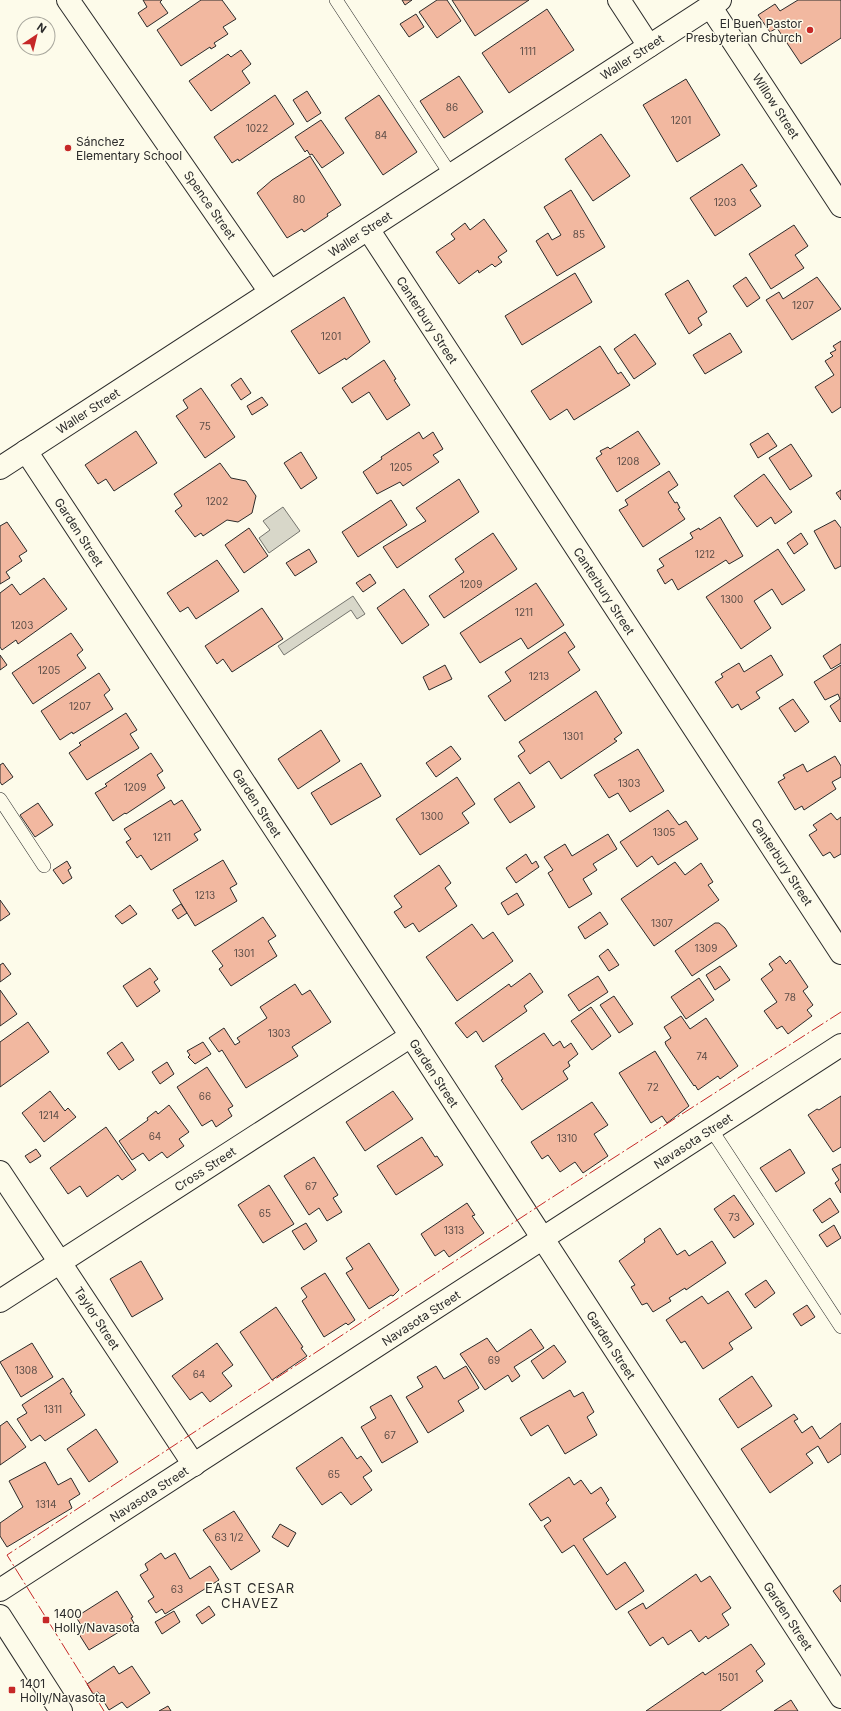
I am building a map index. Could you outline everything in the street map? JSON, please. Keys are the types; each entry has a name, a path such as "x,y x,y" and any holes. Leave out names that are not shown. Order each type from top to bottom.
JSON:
{"street":[{"name":"Spence Street","path":"68,0 270,292"},
{"path":"619,0 649,46"},
{"name":"Waller Street","path":"0,468 715,3"},
{"name":"Willow Street","path":"715,3 841,206"},
{"name":"Canterbury Street","path":"368,229 841,953"},
{"name":"Garden Street","path":"26,452 410,1036 841,1697"},
{"name":"Cross Street","path":"0,1301 410,1036"},
{"name":"Navasota Street","path":"0,1590 194,1466 841,1045"},
{"name":"Taylor Street","path":"0,1172 194,1466"},
{"path":"0,1616 61,1711"}],"lane":[{"path":"336,0 450,175"},
{"path":"0,799 44,866"},
{"path":"711,1129 841,1327"}],"shaded area":[{"path":"283,507 300,531 269,553 259,538 270,530 263,521"},
{"path":"353,596 365,614 357,619 351,610 284,655 278,646"}],"building":[{"path":"143,0 162,0 160,2 168,13 147,27 138,13 147,7"},
{"path":"201,0 222,0 236,19 223,27 228,34 214,43 216,46 211,49 210,47 181,66 157,30"},
{"path":"402,0 412,0 405,5"},
{"path":"437,0 447,0 461,21 437,38 419,12"},
{"path":"452,0 529,0 475,36"},
{"name":"El Buen Pastor Presbyterian Church","path":"798,0 841,0 841,38 801,64 777,28 770,32 758,15 775,4 780,11"},
{"path":"547,9 574,50 509,93 482,53"},
{"path":"416,14 424,27 409,37 400,24"},
{"path":"241,50 251,64 242,71 250,83 211,111 189,81 228,54 231,57"},
{"path":"459,76 483,112 444,138 420,101"},
{"path":"686,79 720,135 677,162 643,105"},
{"path":"307,91 321,113 307,122 293,100"},
{"path":"275,95 294,124 239,161 238,159 232,163 214,137"},
{"path":"379,95 417,152 383,175 345,118"},
{"path":"321,120 344,153 322,168 312,154 310,155 307,150 305,152 295,137"},
{"path":"601,134 630,176 593,201 565,159"},
{"path":"310,156 341,205 327,214 328,216 304,232 302,229 287,238 257,193 272,180"},
{"path":"742,164 757,186 750,190 761,206 715,236 690,198"},
{"path":"571,190 605,247 557,276 536,241 548,233 552,240 561,235 544,207"},
{"path":"484,219 507,251 498,257 502,262 495,267 492,264 479,273 478,270 459,284 436,252 455,239 451,234 465,223 470,230"},
{"path":"794,225 808,246 795,255 804,268 771,289 749,254"},
{"path":"575,273 592,302 522,345 505,316"},
{"path":"746,277 760,298 747,307 733,286"},
{"path":"817,277 841,309 792,340 766,300 779,292 783,299"},
{"path":"688,280 707,312 698,318 702,325 689,334 665,294"},
{"path":"344,297 370,342 346,360 345,358 319,374 291,331"},
{"path":"730,333 742,352 705,374 693,355"},
{"path":"635,334 656,364 634,379 614,349"},
{"path":"841,341 841,407 832,413 815,387 834,375 825,361 833,356 830,353 836,350 833,346"},
{"path":"600,346 618,374 621,372 630,385 574,420 567,409 550,420 531,391"},
{"path":"384,360 396,379 394,380 410,405 387,420 369,392 352,403 342,388"},
{"path":"241,378 251,393 241,400 231,385"},
{"path":"201,388 235,437 205,458 176,416 188,408 183,400"},
{"path":"262,397 268,405 252,415 247,406"},
{"path":"136,431 157,463 114,491 106,479 98,484 85,465"},
{"path":"638,431 660,464 617,492 596,458 602,454 600,451 608,447 610,449"},
{"path":"419,432 423,439 433,432 443,449 433,455 439,462 403,486 400,482 377,494 363,472 382,459 381,457"},
{"path":"768,433 777,446 758,458 750,444"},
{"path":"791,444 812,476 790,490 769,458"},
{"path":"301,452 317,478 301,489 284,463"},
{"path":"220,463 231,478 246,481 256,496 252,513 238,522 227,520 203,536 201,533 195,537 175,511 182,506 174,494"},
{"path":"669,471 678,485 668,492 675,503 677,502 680,508 678,509 685,519 643,547 619,510 628,505 625,500"},
{"path":"764,474 792,512 775,524 771,517 757,527 734,496"},
{"path":"459,479 479,512 397,568 383,547 426,521 416,508"},
{"path":"841,490 841,500 836,493"},
{"path":"391,500 407,525 358,557 342,532"},
{"path":"720,517 743,556 729,564 726,560 678,590 672,579 665,584 657,570 664,566 659,559 693,538 690,533 699,528 700,530"},
{"path":"835,520 841,528 841,566 835,569 814,531"},
{"path":"7,522 27,551 19,556 22,561 6,572 10,578 0,584 0,526"},
{"path":"249,528 268,556 244,573 225,545"},
{"path":"493,533 517,569 444,618 429,596 464,572 455,559"},
{"path":"801,533 808,544 794,554 787,543"},
{"path":"309,549 317,562 295,576 286,563"},
{"path":"778,549 805,590 782,605 772,589 754,601 771,628 741,649 706,597"},
{"path":"217,560 239,591 196,619 188,607 180,612 167,593"},
{"path":"370,574 376,583 363,592 356,583"},
{"path":"44,578 67,609 18,644 16,640 2,650 0,647 0,593 12,584 20,595"},
{"path":"536,583 564,625 528,649 521,638 480,663 460,633"},
{"path":"404,589 429,625 402,644 377,608"},
{"path":"262,608 283,639 232,672 223,659 217,664 205,646"},
{"path":"565,632 575,647 568,652 580,670 505,721 488,696 511,681 505,672"},
{"path":"71,633 83,650 77,655 86,668 33,704 12,673"},
{"path":"841,644 841,663 831,669 823,656"},
{"path":"0,655 7,665 0,670"},
{"path":"771,655 783,675 756,692 760,698 741,710 738,704 732,708 715,682 723,677 721,674 739,663 744,672"},
{"path":"445,665 452,679 429,690 423,677"},
{"path":"841,665 840,722 830,706 840,699 838,694 825,700 814,682"},
{"path":"99,673 110,690 104,695 113,709 73,734 72,732 60,740 41,711"},
{"path":"596,691 622,733 614,739 617,741 561,779 549,761 530,774 518,756 525,751 519,742"},
{"path":"793,699 809,722 795,732 779,708"},
{"path":"126,713 137,730 130,734 139,748 87,780 69,753 81,745 79,743"},
{"path":"321,730 340,761 298,789 278,759"},
{"path":"451,746 461,759 436,777 426,763"},
{"path":"638,749 664,791 630,812 618,793 609,798 594,775"},
{"path":"151,753 163,771 157,775 165,788 113,821 95,793 107,786 105,784"},
{"path":"835,756 841,766 841,777 832,782 836,789 804,810 802,806 795,810 778,782 785,778 783,775 803,764 807,772"},
{"path":"3,763 13,777 2,785 0,782 0,765"},
{"path":"361,763 381,796 331,825 311,793"},
{"path":"457,777 475,804 462,813 469,823 420,855 396,819"},
{"path":"519,782 535,807 510,823 494,799"},
{"path":"171,800 174,805 182,800 201,830 194,834 198,840 151,870 141,855 137,858 126,842 131,839 124,829"},
{"path":"38,803 53,825 35,837 20,815"},
{"path":"668,810 679,825 686,821 698,839 658,865 652,856 637,867 620,842"},
{"path":"831,813 837,820 841,817 841,854 834,858 830,852 823,856 809,835 817,830 813,825"},
{"path":"608,834 617,849 593,864 597,870 583,879 592,894 569,908 548,873 553,870 544,857 565,844 572,856"},
{"path":"526,854 532,864 536,861 539,867 516,883 506,868"},
{"path":"223,860 237,884 230,888 237,901 195,926 173,890"},
{"path":"67,861 71,868 68,870 72,878 63,884 53,870"},
{"path":"675,862 685,875 701,863 713,882 708,885 719,900 654,946 621,899"},
{"path":"439,865 451,883 445,888 457,906 419,932 413,923 405,928 394,912 402,907 394,896"},
{"path":"517,893 524,905 508,915 501,903"},
{"path":"0,900 10,914 0,921"},
{"path":"181,904 187,913 178,919 172,910"},
{"path":"130,905 137,914 122,924 115,916"},
{"path":"600,912 608,924 585,939 578,927"},
{"path":"263,917 276,936 268,941 277,956 231,986 219,969 223,966 212,951"},
{"path":"715,923 719,923 725,928 737,946 692,976 675,951"},
{"path":"472,924 483,939 493,932 513,961 457,1001 426,957"},
{"path":"608,949 619,965 609,971 599,956"},
{"path":"780,956 786,964 790,960 808,987 803,991 813,1005 807,1010 812,1016 788,1034 782,1026 777,1029 764,1011 777,1002 761,979 773,970 769,964"},
{"path":"3,963 11,974 0,982 0,965"},
{"path":"720,966 730,980 715,990 706,975"},
{"path":"150,968 158,979 154,982 160,991 137,1007 123,986"},
{"path":"530,973 543,992 524,1006 527,1011 483,1042 476,1031 467,1038 455,1023 509,984 511,987"},
{"path":"598,976 608,992 579,1011 568,995"},
{"path":"699,978 714,1000 686,1019 671,997"},
{"path":"295,984 302,995 310,990 331,1022 292,1047 298,1056 246,1088 222,1050 219,1052 209,1038 224,1028 235,1045 240,1042 237,1038 267,1018 260,1007"},
{"path":"0,990 17,1014 0,1026"},
{"path":"614,996 633,1024 619,1033 600,1005"},
{"path":"591,1007 611,1036 592,1050 571,1021"},
{"path":"681,1016 690,1029 706,1018 738,1066 720,1079 718,1076 698,1090 665,1042 671,1038 664,1027"},
{"path":"28,1022 49,1052 0,1087 0,1042"},
{"path":"544,1033 553,1046 560,1041 564,1048 571,1043 578,1054 568,1062 570,1066 563,1071 568,1079 522,1110 501,1080 503,1079 495,1066"},
{"path":"122,1042 134,1060 119,1070 107,1053"},
{"path":"203,1042 211,1054 195,1064 188,1057 190,1055 187,1051"},
{"path":"655,1051 689,1106 667,1123 662,1116 651,1123 619,1073"},
{"path":"167,1062 174,1074 160,1084 152,1072"},
{"path":"207,1067 233,1106 228,1109 232,1116 216,1127 212,1120 202,1126 177,1087"},
{"path":"50,1091 65,1111 68,1108 76,1117 44,1142 22,1113"},
{"path":"393,1091 413,1119 365,1151 346,1122"},
{"path":"841,1096 841,1147 833,1152 808,1115"},
{"path":"592,1102 608,1125 594,1134 608,1156 583,1173 575,1162 560,1172 548,1155 542,1159 531,1142"},
{"path":"169,1105 189,1132 179,1139 184,1146 167,1158 162,1152 149,1161 143,1153 132,1160 119,1141 148,1120 147,1118 156,1111 158,1114"},
{"path":"106,1127 136,1170 122,1180 118,1175 87,1197 80,1186 68,1194 50,1168"},
{"path":"422,1137 435,1157 437,1156 443,1165 396,1195 377,1166"},
{"path":"36,1149 41,1156 30,1163 25,1156"},
{"path":"790,1149 805,1173 776,1192 760,1168"},
{"path":"314,1157 338,1195 333,1198 342,1212 327,1221 319,1208 309,1215 284,1176"},
{"path":"841,1164 841,1193 835,1183 839,1180 832,1169"},
{"path":"269,1185 294,1224 263,1243 238,1205"},
{"path":"734,1195 754,1224 734,1238 714,1209"},
{"path":"830,1198 839,1212 822,1223 813,1210"},
{"path":"467,1203 475,1215 472,1216 484,1233 449,1257 444,1250 435,1256 421,1234"},
{"path":"306,1223 317,1241 304,1250 292,1231"},
{"path":"834,1225 841,1238 827,1247 819,1235"},
{"path":"660,1228 677,1255 685,1250 689,1256 712,1241 726,1263 686,1290 685,1288 669,1298 671,1301 653,1312 647,1303 642,1305 631,1287 635,1285 619,1261 645,1242 644,1239"},
{"path":"369,1243 399,1290 393,1296 391,1295 369,1309 346,1273 353,1269 346,1258"},
{"path":"141,1261 163,1299 132,1317 110,1279"},
{"path":"325,1273 355,1320 348,1325 346,1323 324,1337 302,1301 307,1297 301,1288"},
{"path":"766,1280 775,1293 755,1308 745,1294"},
{"path":"728,1291 752,1328 729,1343 733,1349 703,1369 685,1341 681,1343 666,1320 702,1296 708,1304"},
{"path":"807,1305 815,1317 801,1326 793,1314"},
{"path":"276,1307 303,1347 301,1348 307,1356 272,1380 240,1332"},
{"path":"531,1329 544,1348 514,1367 520,1376 512,1382 508,1375 485,1390 460,1354 487,1338 497,1352"},
{"path":"32,1343 53,1377 21,1397 0,1362"},
{"path":"217,1343 233,1365 222,1373 232,1386 210,1402 202,1392 190,1400 172,1376"},
{"path":"554,1345 566,1362 543,1379 531,1361"},
{"path":"436,1366 444,1379 466,1366 479,1388 458,1401 464,1411 428,1433 406,1397 423,1387 417,1377"},
{"path":"752,1376 772,1406 738,1428 719,1399"},
{"path":"63,1378 72,1392 70,1393 85,1415 45,1441 40,1435 31,1441 17,1419 27,1413 22,1405"},
{"path":"570,1390 574,1397 583,1392 594,1412 587,1417 597,1435 565,1454 548,1425 531,1436 520,1418"},
{"path":"391,1395 418,1442 382,1463 361,1427 376,1418 370,1407"},
{"path":"794,1414 798,1419 794,1421 802,1433 812,1426 820,1439 841,1423 841,1454 828,1463 818,1446 806,1454 813,1463 770,1493 741,1449"},
{"path":"7,1421 26,1447 0,1465 0,1426"},
{"path":"96,1429 118,1462 89,1482 67,1449"},
{"path":"342,1437 357,1459 361,1456 372,1471 363,1477 372,1490 351,1505 341,1492 322,1505 296,1468"},
{"path":"45,1462 58,1485 71,1478 80,1494 69,1501 72,1508 7,1547 0,1536 0,1523 23,1507 9,1481"},
{"path":"569,1477 574,1485 581,1480 591,1494 601,1487 609,1500 606,1503 616,1517 583,1539 607,1575 625,1562 644,1591 616,1610 574,1545 562,1553 544,1526 551,1521 548,1517 541,1521 529,1504"},
{"path":"234,1511 260,1551 231,1570 203,1530"},
{"path":"280,1524 296,1533 288,1547 272,1537"},
{"path":"161,1553 165,1559 175,1553 190,1579 210,1566 219,1580 165,1614 162,1609 156,1613 148,1601 154,1597 140,1575 148,1570 145,1564"},
{"path":"696,1574 701,1582 710,1576 731,1608 722,1614 729,1625 708,1639 706,1636 699,1642 691,1630 668,1645 663,1637 650,1646 628,1612 643,1603 646,1609"},
{"path":"841,1585 841,1602 833,1591"},
{"path":"117,1591 133,1617 131,1618 134,1623 89,1650 77,1631 83,1628 76,1617"},
{"path":"209,1606 215,1615 202,1624 196,1615"},
{"path":"174,1611 180,1622 162,1634 155,1622"},
{"path":"751,1644 765,1664 756,1671 763,1681 720,1711 646,1711 703,1672 705,1675"},
{"path":"114,1666 119,1674 132,1666 150,1693 127,1708 122,1702 109,1710 98,1692 93,1694 87,1684"},
{"path":"791,1700 798,1711 774,1711"},
{"path":"168,1706 171,1711 159,1711"}],"power":[{"path":"104,1711 7,1555 548,1200 841,1012"}],"place":[{"name":"El Buen Pastor Presbyterian Church","path":"810,30"},
{"name":"Sánchez Elementary School","path":"68,148"},
{"name":"1400 Holly/Navasota","path":"46,1620"},
{"name":"1401 Holly/Navasota","path":"12,1690"}],"district":[{"name":"EAST CESAR CHAVEZ","path":"250,1596"}]}
